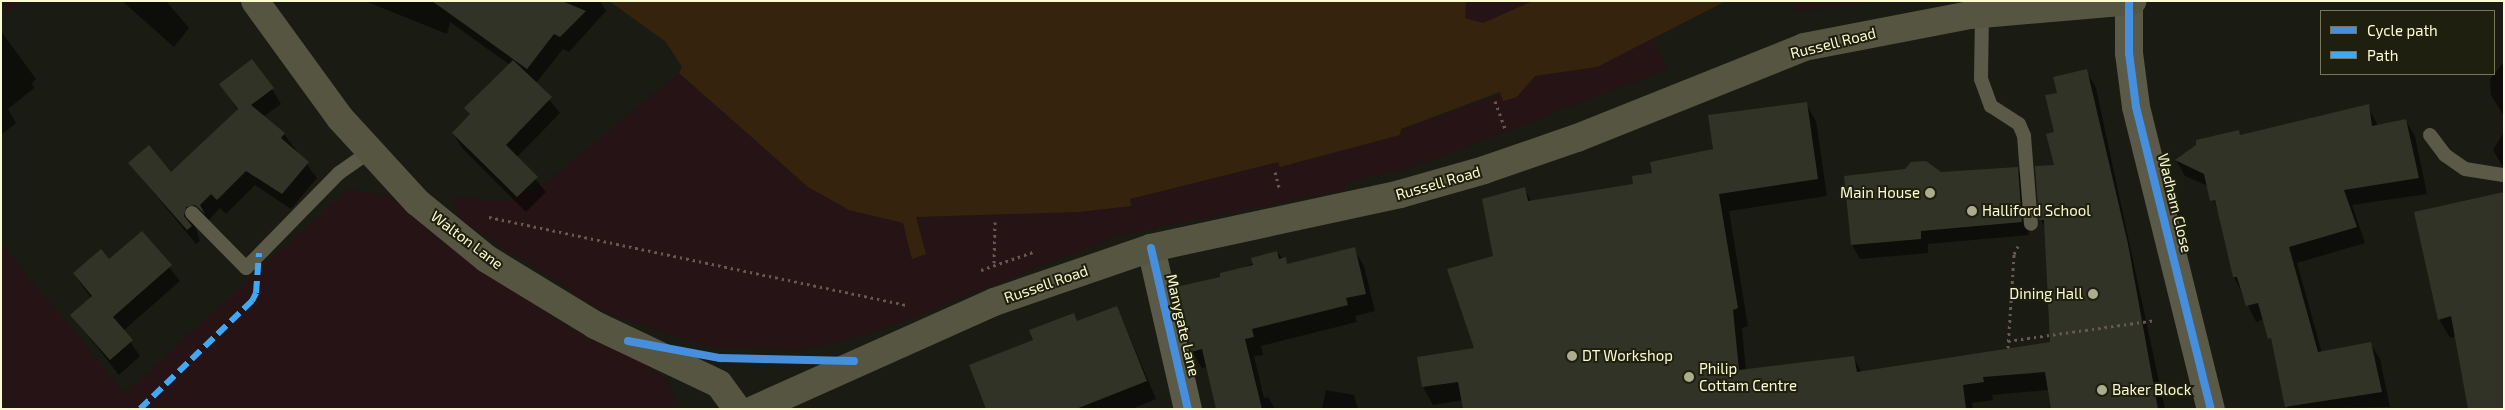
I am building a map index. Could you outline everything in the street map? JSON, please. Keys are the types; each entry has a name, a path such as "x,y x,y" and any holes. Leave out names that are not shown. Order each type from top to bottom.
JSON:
{"main road":[{"name":"Walton Lane","path":"255,1 368,153 417,202 487,259 596,325 720,384 737,409"},
{"name":"Russell Road","path":"755,409 994,302 1151,248 1410,191 1576,138 1804,47 1973,10 2130,1"}],"street":[{"name":"Wadham Close","path":"2130,1 2129,53 2136,107 2211,409"},
{"name":"Manygate Lane","path":"1151,248 1188,409"}],"lane":[{"path":"1973,10 1981,79 1991,106 2019,124 2024,136 2031,224"},
{"path":"2430,134 2445,155 2465,169 2504,175"},
{"path":"192,213 246,268 339,173 368,153"}],"path":[{"path":"486,217 914,306"},
{"path":"994,262 995,222"},
{"path":"2008,348 2014,254 2031,224"},
{"path":"2008,341 2158,319"}],"shaded area":[{"path":"1,1 21,1 9,13"},
{"path":"609,1 1466,1 1465,18 1483,23 1533,1 1726,1 1597,67 1535,76 1517,97 1503,101 1500,92 1401,129 1400,135 1280,167 1278,162 1130,199 1131,206 1079,212 916,217 926,254 912,259 903,223 849,210 808,187 679,73 682,67 666,42"},
{"path":"1466,1 1533,1 1483,23 1464,18"},
{"path":"1794,1 1888,1 1795,12"},
{"path":"1651,36 1667,69 1411,168 1345,182 1346,190 1119,235 873,333 802,351 714,348 609,315 460,220 452,198 512,200 525,189 531,195 679,73 808,187 849,210 903,223 912,259 926,254 915,217 1079,212 1131,206 1130,199 1278,162 1280,167 1400,135 1401,130 1523,86 1535,76 1597,67"},
{"path":"347,190 388,195 476,266 570,328 640,360 668,381 679,409 1,409 1,244 125,393"}],"building":[{"path":"432,1 562,1 586,11 560,37 554,34 527,69"},
{"path":"252,59 274,88 251,105 285,133 281,138 309,162 282,194 246,171 217,200 211,194 200,205 205,214 195,205 186,207 184,216 192,226 187,230 128,163 149,145 171,172 238,109 219,84"},
{"path":"513,60 552,97 506,145 538,177 517,197 452,133 470,114 464,108"},
{"path":"2087,69 2128,244 2158,409 2051,409 2045,372 1983,377 1984,382 1963,385 1966,409 1463,409 1458,382 1422,387 1417,357 1474,348 1447,269 1493,256 1482,199 1525,187 1528,201 1633,184 1632,176 1652,173 1650,162 1713,149 1708,115 1807,102 1818,179 1719,194 1738,308 1733,310 1739,370 1854,356 1857,372 2050,342 2044,220 2039,220 2035,166 2054,165 2046,134 2054,132 2045,95 2057,93 2053,77"},
{"path":"2369,104 2372,126 2406,119 2419,178 2344,190 2357,227 2289,247 2318,352 2371,342 2382,392 2285,407 2271,338 2268,339 2258,303 2246,306 2237,277 2233,277 2215,200 2210,201 2204,174 2175,160 2196,145 2196,140 2239,130 2240,135"},
{"name":"Main House","path":"1926,161 1941,172 2018,167 2022,222 1921,231 1921,239 1851,245 1844,176 1905,169 1911,162"},
{"path":"2504,192 2504,409 2468,409 2451,316 2438,320 2414,212"},
{"path":"142,231 172,265 113,317 133,340 110,360 70,315 92,296 73,273 101,249 109,259"},
{"path":"1355,247 1366,294 1346,298 1348,305 1252,329 1254,337 1245,339 1262,409 1216,409 1202,349 1191,352 1176,287 1220,277 1220,273 1253,265 1251,258 1277,251 1279,259 1286,257 1287,264"},
{"path":"1117,306 1147,381 1076,409 986,409 969,365 1033,340 1029,330 1074,313 1077,321"}],"marked path":[{"path":"140,409 252,301 256,293 259,253"}],"cycle path":[{"path":"2129,2 2129,53 2136,107 2211,409"},
{"path":"1151,248 1188,409"},
{"path":"628,341 720,358 854,361"}],"place":[{"name":"Main House","path":"1930,193"},
{"name":"Halliford School","path":"1972,211"},
{"name":"Dining Hall","path":"2093,294"},
{"name":"DT Workshop","path":"1572,356"},
{"name":"Philip Cottam Centre","path":"1689,377"},
{"name":"Baker Block","path":"2102,390"}]}
